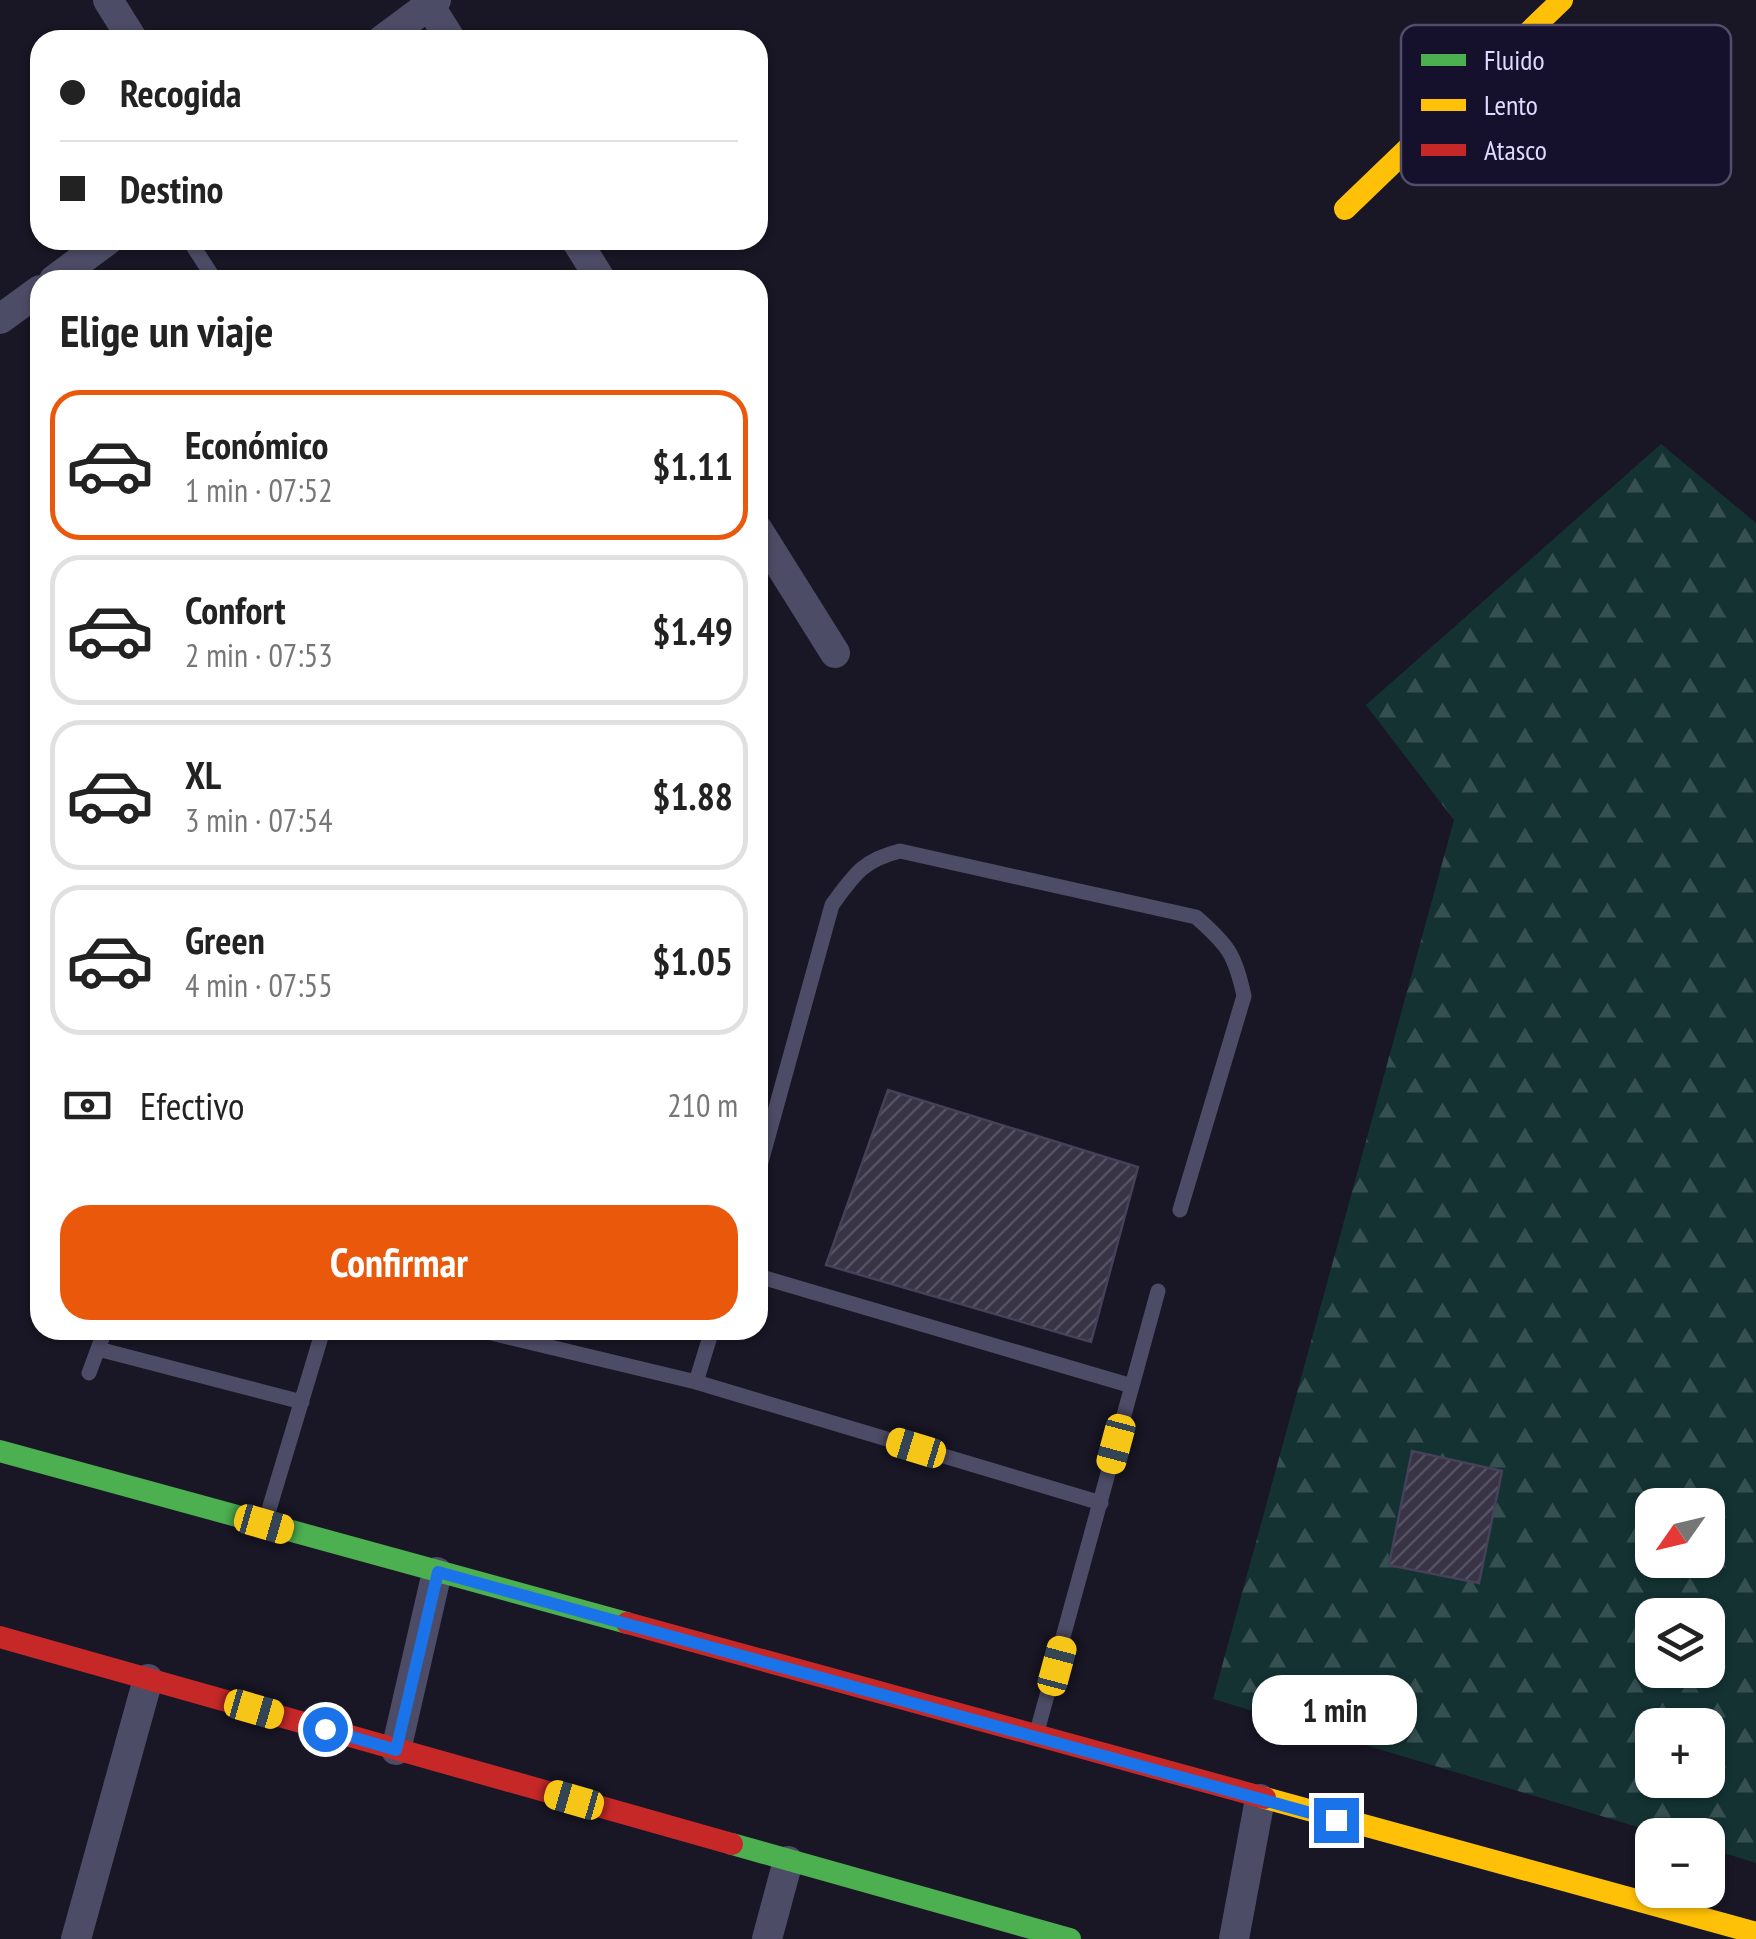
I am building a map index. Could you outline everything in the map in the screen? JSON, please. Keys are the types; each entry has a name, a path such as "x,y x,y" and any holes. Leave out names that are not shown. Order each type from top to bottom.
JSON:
{"main road":[{"path":"1536,25 1562,0"},
{"path":"1345,209 1401,155"},
{"path":"0,1450 1756,1936"},
{"path":"0,1637 1070,1939"},
{"path":"1674,1913 1756,1924"}],"street":[{"path":"108,0 127,30"},
{"path":"396,30 433,3 446,30"},
{"path":"68,270 94,250"},
{"path":"0,320 30,298"},
{"path":"768,546 835,654"},
{"path":"396,1750 438,1572"},
{"path":"76,1939 148,1679"},
{"path":"1234,1939 1260,1799"},
{"path":"766,1939 788,1861"}],"lane":[{"path":"768,1137 832,905 860,868 878,856 900,851 1196,918 1216,935 1236,962 1244,996 1180,1210"},
{"path":"768,1279 1132,1386"},
{"path":"1036,1736 1158,1291"},
{"path":"89,1373 101,1340"},
{"path":"264,1524 321,1340"},
{"path":"521,1340 696,1382 1101,1503"},
{"path":"696,1382 709,1340"},
{"path":"98,1349 302,1402"}],"green space":[{"path":"1661,444 1756,523 1756,1863 1725,1853 1725,1818 1635,1818 1635,1826 1213,1699 1454,820 1366,705"}],"building":[{"path":"888,1090 1138,1167 1091,1342 826,1265"},
{"path":"1412,1451 1502,1471 1479,1583 1389,1565"}],"traffic: fast":[{"path":"0,1451 627,1623"},
{"path":"732,1844 1070,1939"}],"traffic: slow":[{"path":"1536,25 1562,0"},
{"path":"1345,209 1401,155"},
{"path":"1265,1798 1756,1933"}],"traffic: jam":[{"path":"627,1623 1265,1798"},
{"path":"0,1637 732,1844"}],"route":[{"path":"325,1729 396,1750 438,1572 1336,1820"}]}
